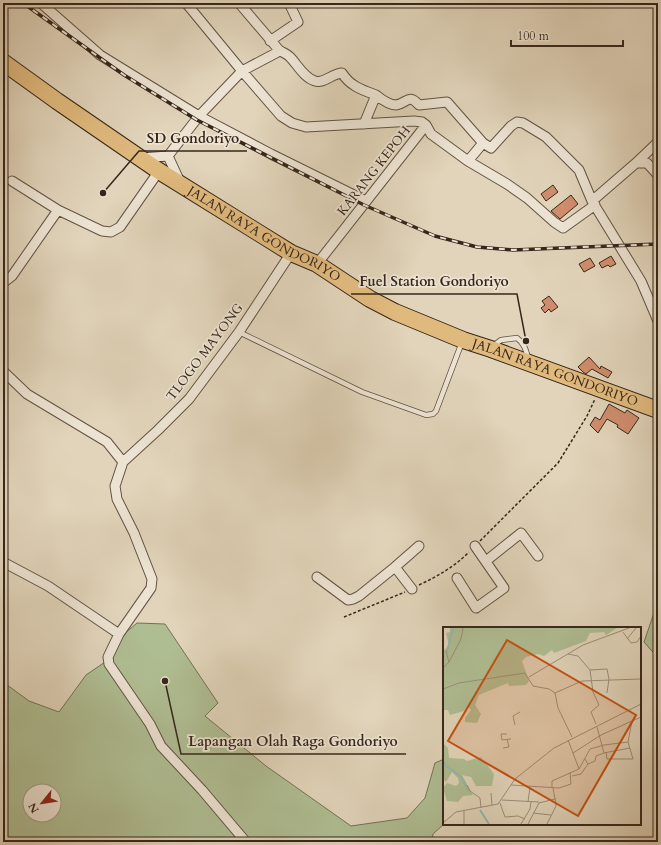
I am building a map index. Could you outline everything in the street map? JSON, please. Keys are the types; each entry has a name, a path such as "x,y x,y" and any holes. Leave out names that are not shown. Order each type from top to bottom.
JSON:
{"highway":[{"name":"JALAN RAYA GONDORIYO","path":"3,62 159,171 291,253 317,264 388,309 463,340 528,362 658,410"}],"street":[{"path":"41,3 100,55 199,116 271,154 366,201"},
{"name":"KARANG KEPOH","path":"186,3 281,116 292,124 306,127 414,121 422,122 426,125 317,264"},
{"path":"239,3 270,41 279,50 289,56 306,75 315,81 321,81 338,73 342,73 346,80 357,88 391,104 396,105 408,99 414,100 419,105 447,102 483,143 491,148 511,126 517,122 523,123 546,136 579,170 594,203 641,281 657,319"},
{"path":"270,41 298,22 289,3"},
{"path":"141,158 168,156 199,116 242,71 279,50"},
{"path":"364,124 376,96"},
{"path":"426,125 431,134 468,161 507,184 527,198 563,228 594,203 658,142"},
{"path":"468,161 483,143"},
{"path":"168,156 180,184"},
{"path":"636,164 647,163 658,175"},
{"path":"12,181 58,210 102,231 114,231 120,227 159,171"},
{"path":"3,283 12,276 58,210"},
{"name":"TLOGO MAYONG","path":"246,842 202,790 161,746 150,724 115,675 109,664 108,657 119,634 145,599 153,584 134,533 117,499 115,486 123,462 158,430 189,398 239,332 291,253"},
{"path":"3,371 27,394 107,442 123,462"},
{"path":"486,561 521,533 538,556"},
{"path":"318,577 348,600 353,599 359,596 419,546"},
{"path":"457,578 476,608 504,588 475,546"},
{"path":"3,562 48,586 119,634"},
{"path":"395,567 412,588"}],"lane":[{"path":"239,332 362,392 426,415 433,414 436,411 463,340"}],"path":[{"path":"344,617 394,597 444,573 461,560 558,463 572,443 600,388"}],"green space":[{"path":"658,601 658,658 644,642"},
{"path":"137,623 165,624 218,703 205,716 266,766 351,826 407,818 425,798 435,763 443,759 443,825 433,834 432,842 3,842 3,682 29,701 59,712 86,675 108,660 124,634"}],"building":[{"path":"553,185 558,192 546,201 541,194"},
{"path":"571,195 578,204 560,219 551,211"},
{"path":"611,256 616,264 610,267 608,265 602,268 599,263"},
{"path":"590,258 595,266 584,272 579,264"},
{"path":"549,296 558,307 551,312 549,309 545,313 541,308 545,305 542,301"},
{"path":"589,357 600,369 601,366 612,372 608,378 592,369 586,374 578,367"},
{"path":"609,404 625,413 627,410 639,418 628,434 617,427 618,425 607,419 598,433 590,425 595,417 600,420"}],"railway":[{"path":"23,3 124,75 197,120 364,205 435,236 477,247 513,250 658,244"}],"place":[{"name":"SD Gondoriyo","path":"103,193"},
{"name":"Fuel Station Gondoriyo","path":"526,341"},
{"name":"Lapangan Olah Raga Gondoriyo","path":"165,681"}]}
